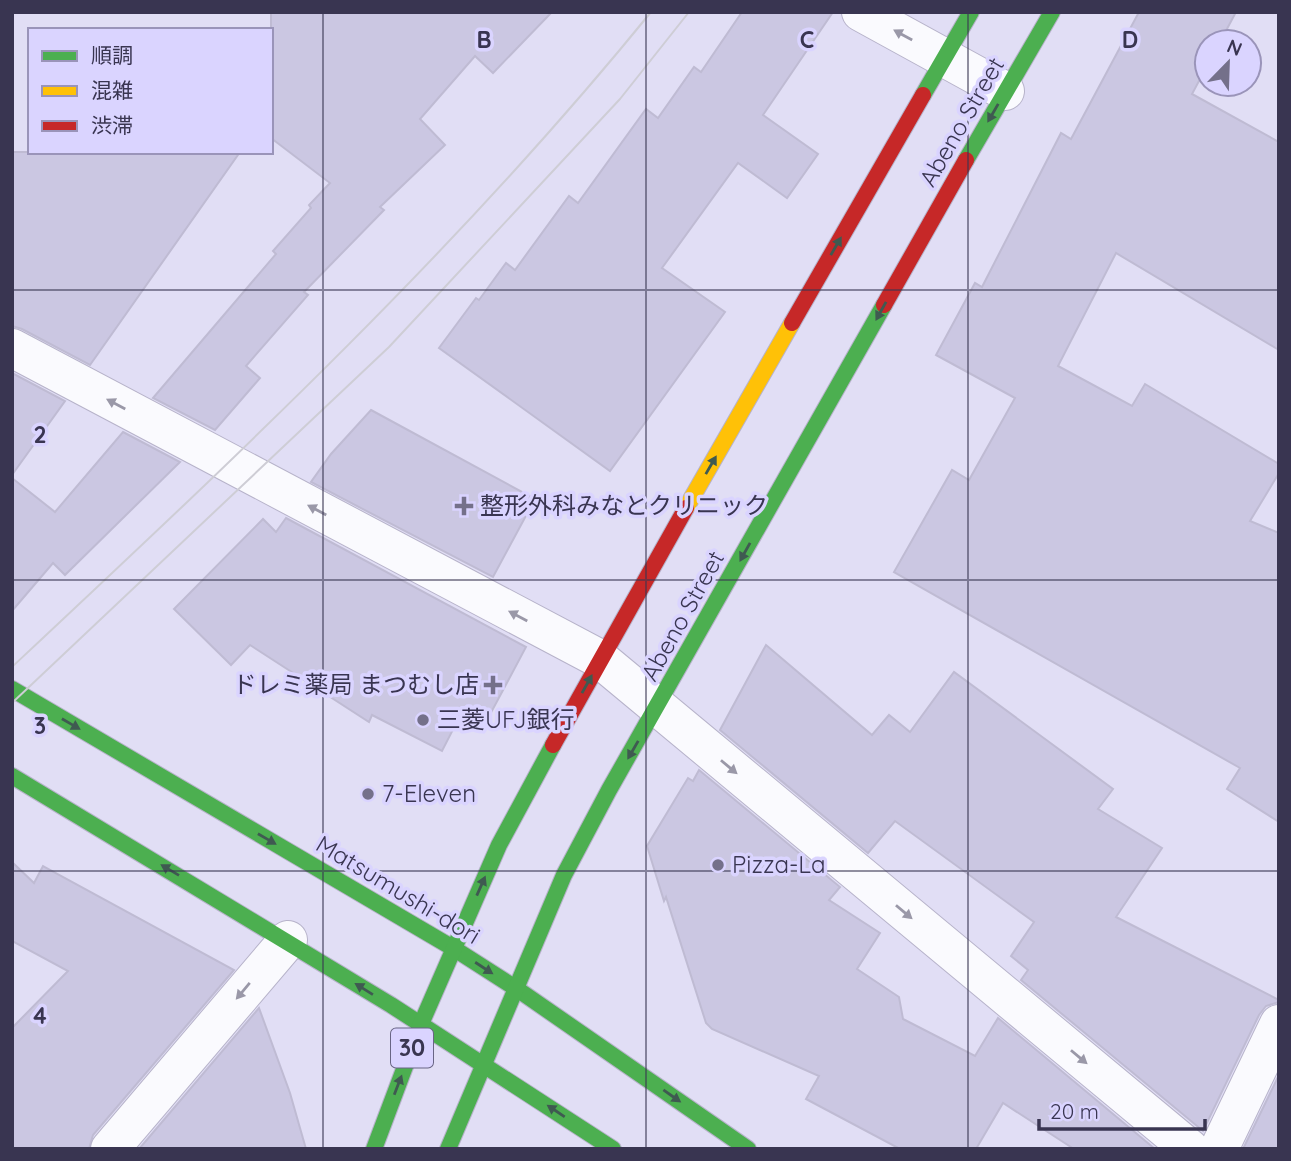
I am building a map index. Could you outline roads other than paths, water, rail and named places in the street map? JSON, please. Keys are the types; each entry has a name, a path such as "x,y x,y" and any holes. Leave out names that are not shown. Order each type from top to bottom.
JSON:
{"main road":[{"name":"Abeno Street","path":"374,1149 421,1024 499,845 600,659 971,12"},
{"name":"Abeno Street","path":"448,1149 564,875 609,790 1052,12"},
{"name":"Matsumushi-dori","path":"12,689 453,948 517,989 748,1149"},
{"path":"12,776 288,940 485,1063 613,1149"}],"street":[{"path":"861,12 1005,91"},
{"path":"12,348 600,659 1190,1149"},
{"path":"110,1149 288,940"},
{"path":"1219,1149 1279,1024"}],"tram line":[{"path":"12,667 261,431 423,269 577,100 651,12"},
{"path":"12,703 389,347 620,99 689,12"}],"place":[{"name":"整形外科みなとクリニック","path":"464,506"},
{"name":"ドレミ薬局 まつむし店","path":"493,685"},
{"name":"三菱UFJ銀行","path":"423,720"},
{"name":"7-Eleven","path":"368,794"},
{"name":"Pizza-La","path":"718,865"}]}
